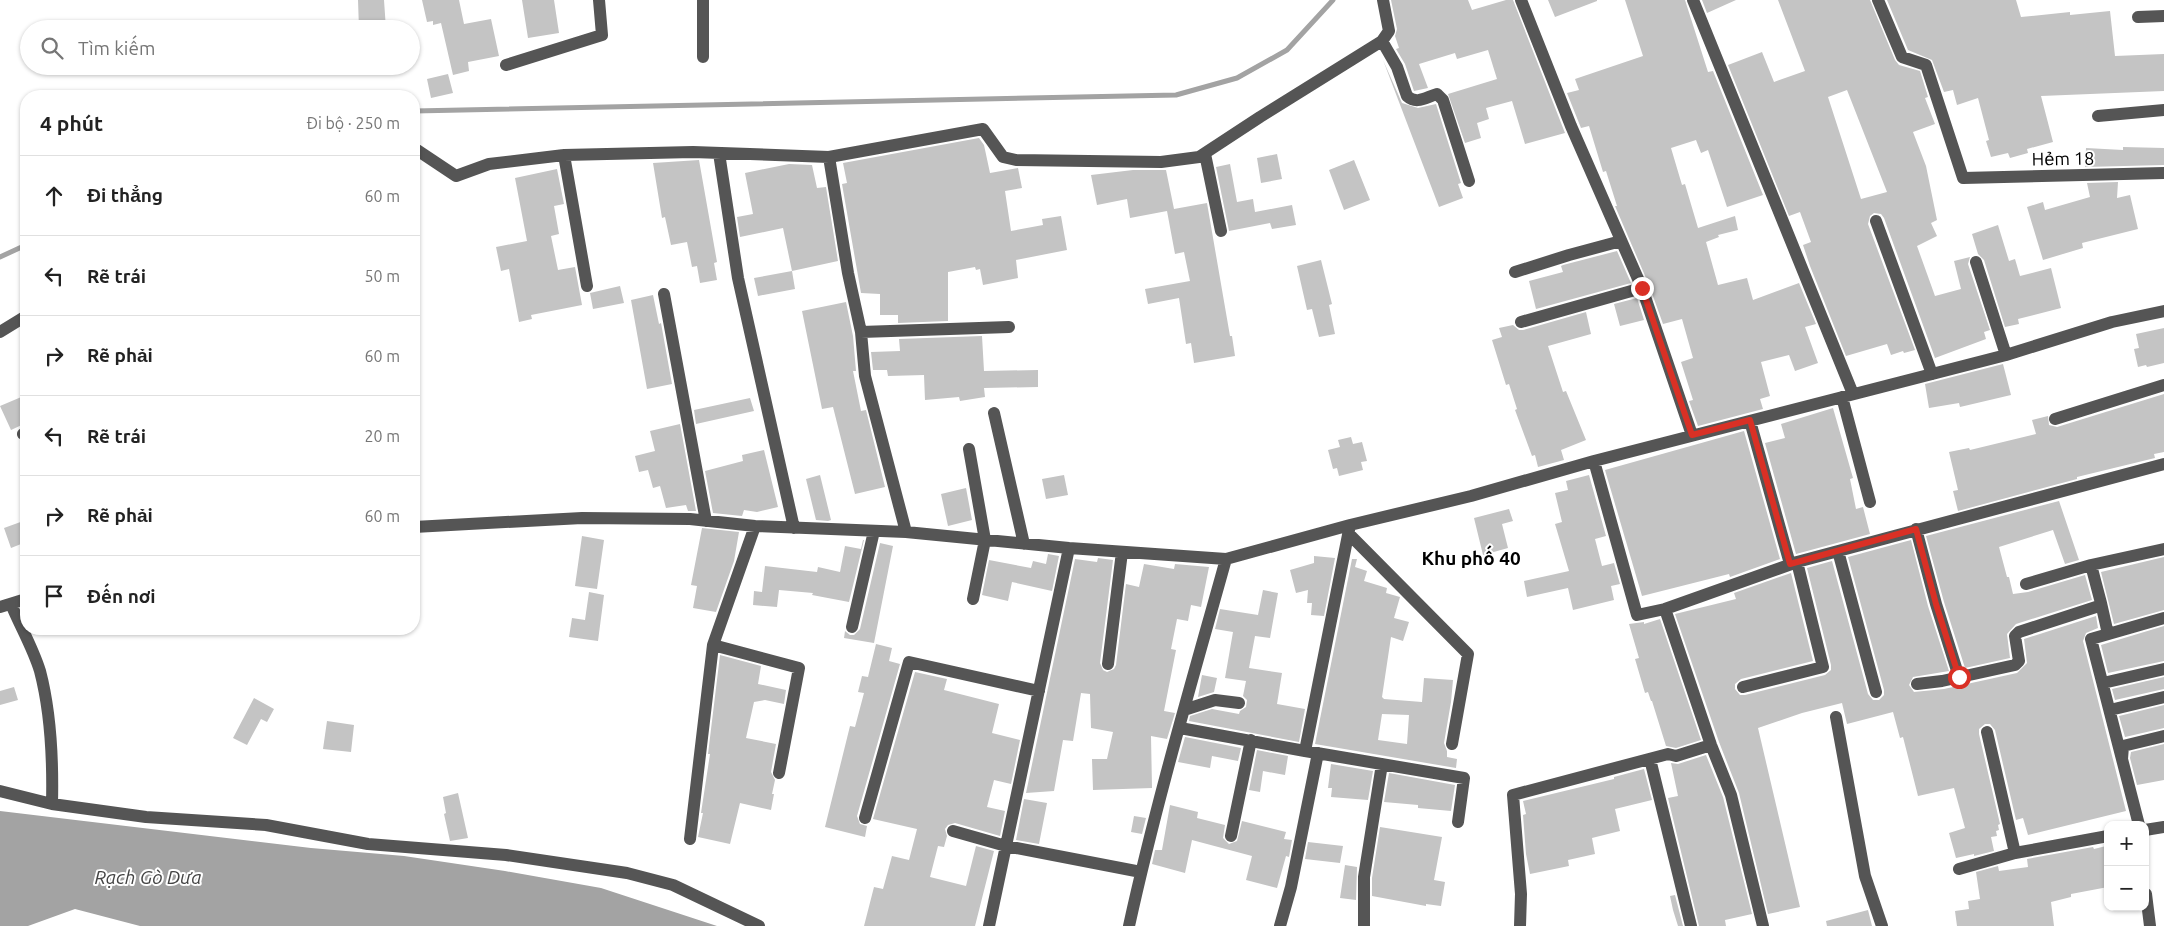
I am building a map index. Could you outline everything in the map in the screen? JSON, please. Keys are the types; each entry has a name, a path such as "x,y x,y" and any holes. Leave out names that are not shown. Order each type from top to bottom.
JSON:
{"street":[{"path":"506,65 602,36 599,0"},
{"path":"703,57 704,0"},
{"path":"420,152 456,176 489,164 564,155 719,153 829,157 982,129 1003,156 1016,160 1161,162 1188,160 1205,154 1260,117 1382,41 1389,31 1383,0"},
{"path":"1520,0 1571,126 1642,288 1692,435"},
{"path":"1693,0 1848,395 1870,502"},
{"name":"Hẻm 18","path":"1878,0 1902,56 1926,65 1963,178 2164,173"},
{"path":"2138,17 2164,16"},
{"path":"1382,41 1397,66 1408,96 1414,101 1437,94 1443,100 1469,181"},
{"path":"2098,116 2164,110"},
{"path":"719,153 738,278 794,528"},
{"path":"1205,154 1221,231"},
{"path":"564,155 587,286"},
{"path":"829,157 848,273 861,332 865,376 906,532"},
{"path":"1876,221 1932,374"},
{"path":"1515,272 1569,255 1621,242"},
{"path":"1976,262 2006,354"},
{"path":"1521,322 1642,288"},
{"path":"664,294 706,521"},
{"path":"420,527 582,518 706,521 755,526 906,532 1069,548 1226,559 1349,529 1594,461 1932,374 2112,322 2164,311"},
{"path":"0,332 20,320"},
{"path":"861,332 1009,327"},
{"path":"2055,419 2164,385"},
{"path":"994,413 1024,544"},
{"path":"1743,687 1823,667 1794,563 1750,420"},
{"path":"969,449 985,540 973,599"},
{"path":"1594,461 1638,615 1665,609 1794,563 1838,550 2164,464"},
{"path":"690,839 713,645 755,526"},
{"path":"1349,529 1468,654 1452,744"},
{"path":"1305,751 1349,529"},
{"path":"1916,529 1936,604 1959,677"},
{"path":"852,627 874,531"},
{"path":"989,926 1069,548"},
{"path":"1838,550 1876,692"},
{"path":"2026,584 2092,565 2164,550"},
{"path":"1108,664 1122,552"},
{"path":"1129,926 1141,872 1226,559"},
{"path":"2092,565 2108,634"},
{"path":"20,601 5,605 20,633"},
{"path":"1917,684 1942,681 2015,664 2019,661 2020,657 2015,636 2019,632 2099,606 2101,603"},
{"path":"1665,609 1731,795 1761,921"},
{"path":"2138,821 2091,639 2164,618"},
{"path":"21,635 40,670 47,710 51,755 52,804"},
{"path":"713,645 799,668 779,772"},
{"path":"865,818 909,662 1039,691"},
{"path":"2102,683 2164,669"},
{"path":"2110,710 2164,697"},
{"path":"1184,710 1215,700 1239,702"},
{"path":"1836,717 1865,876 1880,921"},
{"path":"1180,728 1464,778 1458,822"},
{"path":"1987,732 2015,853"},
{"path":"2122,759 2124,746 2164,736"},
{"path":"1231,836 1251,740"},
{"path":"1520,926 1521,894 1514,795 1668,754 1676,756 1712,745"},
{"path":"1280,926 1318,753"},
{"path":"1650,759 1691,926"},
{"path":"1364,926 1364,877 1382,764"},
{"path":"0,791 52,804 146,817 266,825 368,844 506,855 627,873 673,885 759,926"},
{"path":"2149,829 2164,827"},
{"path":"953,831 1006,846 1141,872"},
{"path":"1959,869 2015,853 2104,837"},
{"path":"2148,911 2150,926"}],"water":[{"name":"Rạch Gò Dưa","path":"0,811 311,848 404,856 505,871 601,888 717,926 140,926 75,909 28,926 0,926"}],"building":[{"path":"358,0 384,0 385,20 359,20"},
{"path":"422,0 459,0 464,24 491,19 499,56 468,62 469,71 453,75 441,23 433,25 433,21 427,22"},
{"path":"522,0 554,0 559,33 528,38"},
{"path":"1391,0 1468,0 1472,10 1506,0 1513,0 1565,133 1525,144 1512,101 1486,108 1489,119 1477,123 1481,138 1465,143 1448,94 1497,79 1488,50 1457,59 1455,53 1419,64 1428,88 1414,91 1405,64 1396,49 1399,48 1395,36 1397,29"},
{"path":"1548,0 1597,0 1597,1 1555,17"},
{"path":"1625,0 1685,0 1708,72 1713,71 1763,195 1727,207 1708,150 1701,153 1696,140 1671,148 1682,185 1685,184 1698,228 1735,216 1738,230 1718,235 1719,237 1706,242 1718,285 1747,278 1753,300 1799,283 1816,324 1805,327 1818,363 1795,371 1789,355 1761,362 1770,396 1760,399 1763,409 1698,426 1689,401 1693,400 1681,362 1693,358 1682,319 1663,324 1649,285 1615,206 1617,206 1606,171 1603,172 1589,126 1581,128 1567,93 1579,90 1575,79 1643,56"},
{"path":"1702,0 1736,0 1707,13"},
{"path":"1778,0 1870,0 1895,60 1899,65 1920,71 1928,97 1925,98 1935,124 1913,132 1926,166 1937,220 1931,223 1937,236 1917,246 1935,296 1961,289 1954,261 1970,257 1968,264 1990,330 1984,332 1986,339 1935,358 1884,218 1881,214 1874,213 1870,216 1868,224 1915,350 1891,355 1887,344 1846,356 1803,245 1811,242 1800,212 1789,216 1728,65 1762,52 1774,82 1805,71","holes":["1847,90 1887,192 1861,199 1828,97"]},
{"path":"1887,0 2016,0 2021,17 2070,12 2070,15 2110,11 2115,56 2164,54 2164,91 2041,96 2053,142 2027,149 2028,153 2010,158 2008,153 1991,157 1986,141 1989,140 1978,98 1957,105 1953,90 1944,92 1932,60 1908,50"},
{"path":"1383,60 1402,103 1418,108 1436,104 1461,183 1458,184 1463,198 1439,207"},
{"path":"448,74 453,93 431,98 427,79"},
{"path":"979,138 984,145 990,173 1018,168 1022,188 1005,191 1011,231 1043,225 1042,219 1061,216 1067,250 1016,260 1018,278 983,285 980,269 976,270 975,267 948,272 948,321 898,323 898,315 880,315 880,294 861,293 842,184 847,183 843,163"},
{"path":"2123,147 2164,148 2164,165 2085,167 2086,148 2123,150"},
{"path":"1277,154 1282,179 1261,183 1257,158"},
{"path":"699,160 717,262 714,263 717,280 700,283 697,266 692,267 687,242 671,245 665,217 662,218 653,163"},
{"path":"1354,160 1370,200 1344,210 1329,170"},
{"path":"789,164 812,165 817,188 826,187 838,261 792,271 783,228 740,237 737,217 753,214 745,173"},
{"path":"1230,164 1237,202 1253,199 1255,212 1292,205 1296,225 1272,229 1270,223 1229,231 1216,167"},
{"path":"557,169 564,204 554,206 559,234 551,236 558,270 575,267 582,305 531,315 532,319 519,322 509,269 501,271 496,247 527,241 515,178"},
{"path":"1133,170 1166,170 1174,209 1207,203 1235,356 1194,363 1191,343 1186,344 1179,298 1148,304 1145,289 1190,281 1184,252 1175,254 1167,211 1130,218 1127,199 1097,205 1091,175"},
{"path":"2118,182 2117,198 2130,195 2138,229 2082,243 2083,248 2043,260 2027,207 2043,202 2045,210 2090,197 2087,183"},
{"path":"1998,225 2009,261 2015,259 2020,276 2051,268 2061,308 2018,319 2019,324 2005,327 1984,260 1978,254 1972,234"},
{"path":"1617,251 1631,283 1536,309 1529,281 1563,272 1561,266 1563,265"},
{"path":"1321,260 1332,304 1329,305 1335,334 1319,337 1312,309 1307,310 1297,266"},
{"path":"792,271 795,289 758,296 754,278"},
{"path":"620,286 624,303 593,309 590,293"},
{"path":"653,295 659,324 661,323 672,384 647,389 631,300"},
{"path":"1637,298 1644,320 1620,326 1614,304"},
{"path":"846,302 853,336 856,371 853,371 861,411 866,410 885,487 855,494 833,407 822,409 802,311"},
{"path":"1586,312 1591,334 1548,346 1563,392 1566,391 1586,440 1561,450 1564,460 1538,467 1535,455 1532,456 1515,410 1517,409 1509,384 1506,385 1492,340 1502,337 1499,328 1513,325 1519,330 1523,330"},
{"path":"2164,328 2164,363 2138,367 2134,349 2139,348 2136,334"},
{"path":"982,336 984,371 1038,370 1038,387 984,388 985,397 960,401 959,397 925,400 924,375 888,376 887,370 873,370 871,352 900,351 899,339"},
{"path":"2003,364 2011,395 1960,407 1959,403 1929,408 1925,384"},
{"path":"2164,394 2164,452 2154,454 2155,458 2077,477 2077,479 1958,511 1953,491 1958,490 1949,452 1969,448 1970,450 2036,434 2032,420 2048,416 2049,425 2057,427"},
{"path":"20,398 20,426 11,430 0,406"},
{"path":"750,398 754,411 696,424 694,410"},
{"path":"1833,408 1853,478 1850,479 1856,509 1863,507 1870,534 1796,554 1765,443 1785,438 1781,424"},
{"path":"680,424 696,511 688,511 686,505 666,508 660,486 653,488 648,470 639,472 635,456 655,451 650,431"},
{"path":"1744,431 1780,559 1730,577 1729,574 1642,596 1605,470"},
{"path":"1351,437 1353,444 1362,442 1367,461 1361,462 1363,470 1339,476 1337,468 1333,469 1328,450 1340,447 1338,440"},
{"path":"764,450 778,507 757,512 744,510 742,516 713,513 705,471 743,461 742,455"},
{"path":"820,475 831,520 828,521 816,520 806,479"},
{"path":"1064,475 1068,495 1046,499 1042,479"},
{"path":"1589,475 1606,536 1595,539 1602,566 1614,563 1620,584 1611,586 1614,600 1573,610 1568,588 1527,597 1524,581 1569,571 1555,524 1562,522 1555,493 1568,490 1566,481"},
{"path":"966,488 972,520 948,526 941,494"},
{"path":"2059,501 2079,560 2065,564 2053,530 1999,547 2007,577 2009,577 2013,594 2028,592 2085,575 2092,600 2016,624 2007,634 2010,658 1965,668 1926,536"},
{"path":"1509,509 1513,521 1502,524 1508,548 1483,555 1474,518"},
{"path":"20,522 20,544 11,548 4,528"},
{"path":"702,528 739,532 734,561 716,612 693,608 697,586 691,585"},
{"path":"582,536 604,540 597,589 575,586"},
{"path":"864,540 849,602 812,595 813,593 779,590 777,607 753,605 754,591 762,592 765,566 817,572 818,567 840,572 845,546 861,549"},
{"path":"1911,540 1928,606 1949,671 1913,677 1909,685 1914,692 1944,689 2017,673 2027,663 2024,639 2096,616 2098,628 2086,633 2083,641 2126,811 2028,835 2023,818 2016,820 1995,730 1990,724 1985,724 1979,729 1979,734 2000,824 1998,825 1999,830 1996,831 1997,836 1991,837 1994,851 1956,858 1949,833 1965,828 1954,788 1918,796 1903,737 1900,738 1893,712 1847,724 1842,703 1802,713 1758,728 1800,907 1768,914 1739,793 1719,742 1675,614 1736,599 1734,593 1791,573 1813,661 1741,679 1735,684 1735,689 1740,695 1745,695 1825,675 1831,670 1831,665 1807,568 1832,561 1868,694 1873,700 1879,700 1884,695 1884,690 1848,557"},
{"path":"880,543 893,546 874,643 844,638 845,631 850,635 854,635 860,629"},
{"path":"1048,554 1059,556 1052,591 1012,582 1008,601 982,595 989,560 1031,568 1033,561 1046,564"},
{"path":"1314,556 1335,558 1324,616 1311,615 1312,603 1307,603 1308,590 1296,593 1290,570 1314,563"},
{"path":"2164,557 2164,610 2114,624 2101,572"},
{"path":"1098,558 1113,560 1100,663 1103,670 1107,672 1114,669 1116,665 1126,584 1139,587 1144,564 1174,569 1175,564 1209,567 1201,607 1191,605 1188,621 1177,619 1171,649 1176,650 1164,711 1175,713 1167,739 1151,736 1152,788 1093,790 1092,759 1107,759 1113,732 1091,728 1090,694 1081,693 1073,741 1063,740 1054,791 1026,793 1075,559 1097,562"},
{"path":"1352,559 1357,559 1355,567 1367,571 1364,581 1387,588 1386,593 1400,597 1394,618 1409,622 1403,641 1391,637 1382,697 1384,699 1422,702 1424,678 1453,680 1444,743 1447,757 1457,759 1456,768 1315,744","holes":["1382,714 1409,715 1407,744 1378,740"]},
{"path":"1263,590 1278,593 1270,638 1255,636 1249,668 1282,673 1277,704 1305,709 1299,742 1189,721 1190,716 1212,709 1239,714 1246,707 1247,700 1243,696 1246,681 1225,678 1233,632 1215,629 1220,609 1258,615"},
{"path":"589,592 604,595 598,641 569,637 572,618 585,620"},
{"path":"1660,619 1701,740 1676,748 1666,746 1652,701 1648,692 1645,693 1635,659 1639,658 1629,624 1644,622 1644,624"},
{"path":"2164,626 2164,661 2108,673 2101,645"},
{"path":"876,644 892,648 889,661 900,664 857,816 860,824 867,826 865,837 825,827 850,726 855,727 864,693 858,692 862,676 868,677"},
{"path":"720,655 761,666 758,684 786,690 784,704 765,700 754,702 746,738 776,744 771,772 775,780 771,810 740,803 730,844 698,837 703,813 701,813 710,754 708,754"},
{"path":"915,672 947,679 944,690 999,704 992,733 1020,740 1011,784 994,780 987,807 1005,811 1000,836 955,823 948,825 945,829 947,836 944,847 938,846 930,877 966,886 976,846 994,851 975,926 864,926 874,887 883,889 892,856 909,860 917,829 873,819"},
{"path":"1202,675 1217,678 1214,692 1198,697"},
{"path":"2164,677 2164,689 2115,700 2112,689"},
{"path":"14,687 18,700 0,705 0,691"},
{"path":"254,698 274,709 267,722 261,719 247,745 233,738"},
{"path":"2164,705 2164,728 2125,737 2119,716"},
{"path":"327,721 354,725 351,752 323,749"},
{"path":"1185,737 1241,748 1238,761 1212,756 1210,768 1178,762"},
{"path":"2164,744 2164,780 2137,785 2130,758 2131,752"},
{"path":"1257,750 1288,756 1285,775 1263,771 1260,792 1249,790"},
{"path":"1706,755 1723,797 1752,914 1725,920 1726,926 1699,926 1668,798 1678,796 1671,763 1678,764"},
{"path":"1331,764 1373,771 1368,800 1331,797 1332,788 1328,788"},
{"path":"1644,769 1652,800 1615,809 1620,831 1592,838 1595,854 1568,860 1569,866 1530,874 1526,854 1523,815 1526,814 1523,801 1614,779 1614,777"},
{"path":"1389,773 1455,785 1451,811 1418,808 1418,805 1384,802"},
{"path":"458,793 468,838 450,841 444,814 446,813 443,797"},
{"path":"1024,799 1047,803 1039,844 1016,840"},
{"path":"1170,805 1198,812 1197,818 1225,825 1223,838 1229,844 1237,841 1242,821 1286,832 1284,839 1292,840 1289,857 1286,856 1277,888 1246,880 1252,856 1192,840 1185,873 1152,864 1155,850 1162,850"},
{"path":"1134,816 1146,818 1142,834 1131,832"},
{"path":"1380,827 1442,837 1434,880 1445,882 1441,906 1426,904 1426,906 1372,896 1372,878"},
{"path":"1308,842 1343,846 1340,863 1305,859"},
{"path":"2104,846 2104,888 2071,894 2071,897 2051,902 2054,926 1957,926 1955,911 1969,909 1968,901 1980,899 1976,872 1998,866 1999,871 2028,867 2027,859 2093,847 2094,849"},
{"path":"1345,865 1357,867 1356,900 1340,898"},
{"path":"1675,895 1683,926 1678,926 1673,910 1670,896"},
{"path":"1868,910 1872,926 1827,926 1826,921"}],"waterway":[{"path":"420,111 1176,95 1237,78 1287,50 1333,0"},
{"path":"0,257 20,248"}],"district":[{"name":"Khu phố 40","path":"1471,558"}],"route":[{"path":"1642,288 1692,435 1750,420 1790,564 1916,529 1936,604 1959,677"}]}
